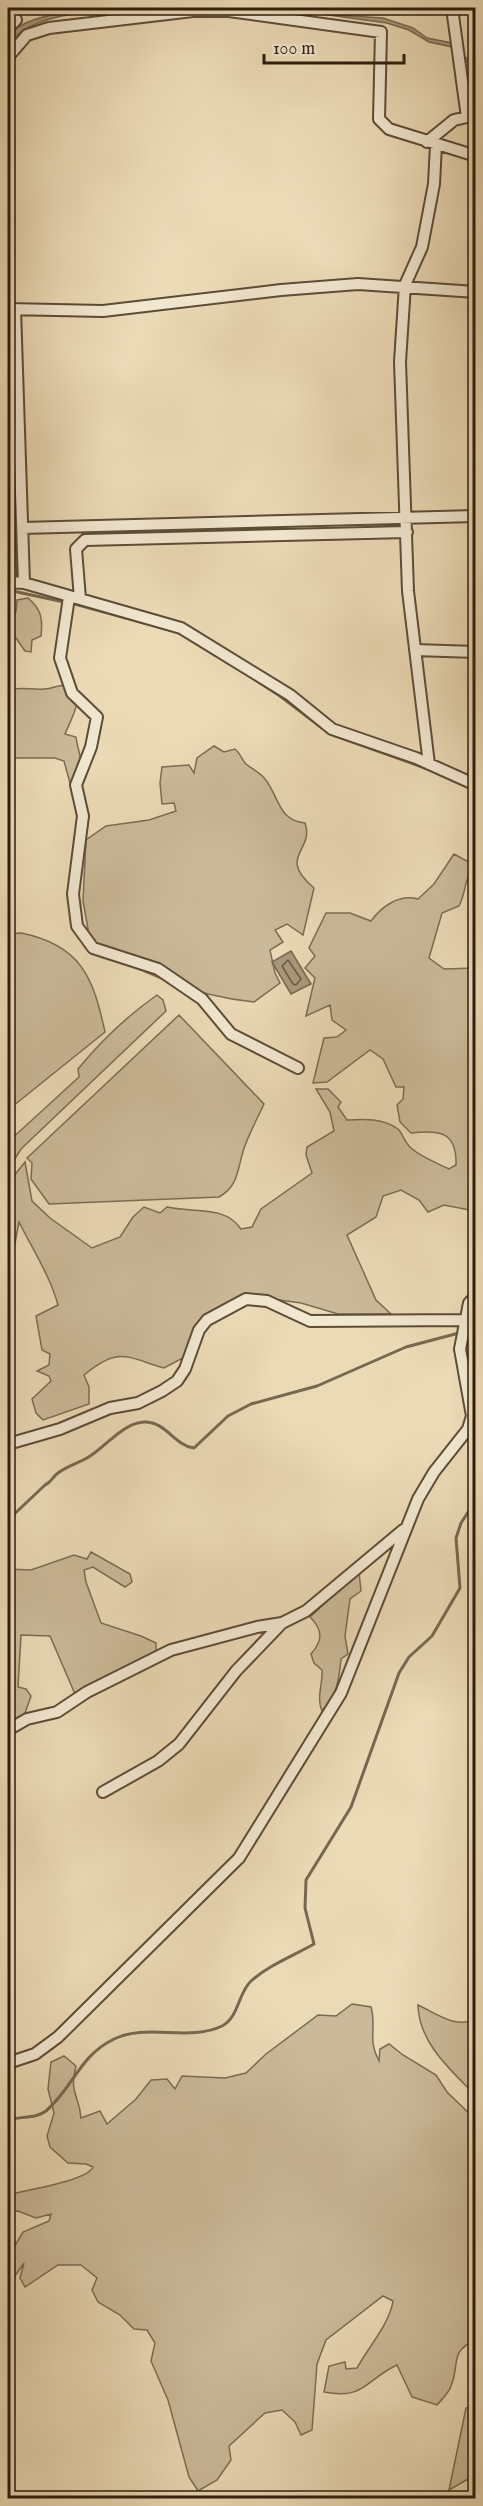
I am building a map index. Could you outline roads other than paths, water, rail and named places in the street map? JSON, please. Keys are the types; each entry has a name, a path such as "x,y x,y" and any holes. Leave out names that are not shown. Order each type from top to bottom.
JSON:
{"street":[{"path":"8,28 16,20 11,8"},
{"path":"429,764 408,591 400,362 405,285 422,247 434,184 431,144 454,120 467,117 452,8"},
{"path":"8,57 27,35 49,28 193,11 229,11 381,32 379,119 389,129 431,144 476,156"},
{"path":"24,583 11,309 103,311 281,290 358,284 405,285 476,292"},
{"path":"8,472 9,582 24,583 181,628 290,695 332,729 429,764 476,784"},
{"path":"22,528 476,516"},
{"path":"298,1068 231,1034 202,999 158,969 93,948 77,926 73,894 83,816 76,785 91,747 97,717 72,693 60,658 75,598 76,549 85,540 406,532"},
{"path":"415,650 476,652"},
{"path":"8,2063 35,2054 58,2037 239,1858 340,1693 403,1530 434,1472 468,1429 472,1416 460,1349 464,1320 469,1304 476,1296"},
{"path":"8,1444 60,1429 110,1408 138,1403 162,1391 177,1381 185,1369 199,1330 207,1320 246,1299 267,1301 310,1321 464,1320"},
{"path":"8,1730 27,1719 57,1712 87,1692 171,1650 257,1627 282,1623 306,1611 403,1530"},
{"path":"103,1792 158,1761 179,1744 236,1671 282,1623"}],"water":[{"path":"139,8 87,12 51,19 20,33 8,44 12,33 21,25 35,19 69,12"},
{"path":"277,8 305,8 335,15 383,18 413,28 427,38 452,43 457,48 429,42 409,30 387,23"},
{"path":"458,49 466,58 475,62 475,65 465,61"},
{"path":"291,951 311,984 291,994 272,962"}],"waterway":[{"path":"8,590 64,602"},
{"path":"71,603 148,624"},
{"path":"172,630 185,636"},
{"path":"242,671 330,734 428,769"},
{"path":"470,788 476,792"},
{"path":"466,1331 476,1326"},
{"path":"8,1520 54,1476 94,1454 130,1426 138,1423 153,1423 181,1443 194,1448 228,1416 251,1404 317,1386 406,1347 459,1333"},
{"path":"8,2121 37,2116 46,2111 92,2054 114,2039 140,2032 196,2033 222,2026 232,2017 243,1992 251,1981 273,1965 314,1944 305,1908 306,1880 351,1807 399,1673 409,1657 432,1636 460,1588 456,1538 461,1523 476,1500"}]}
